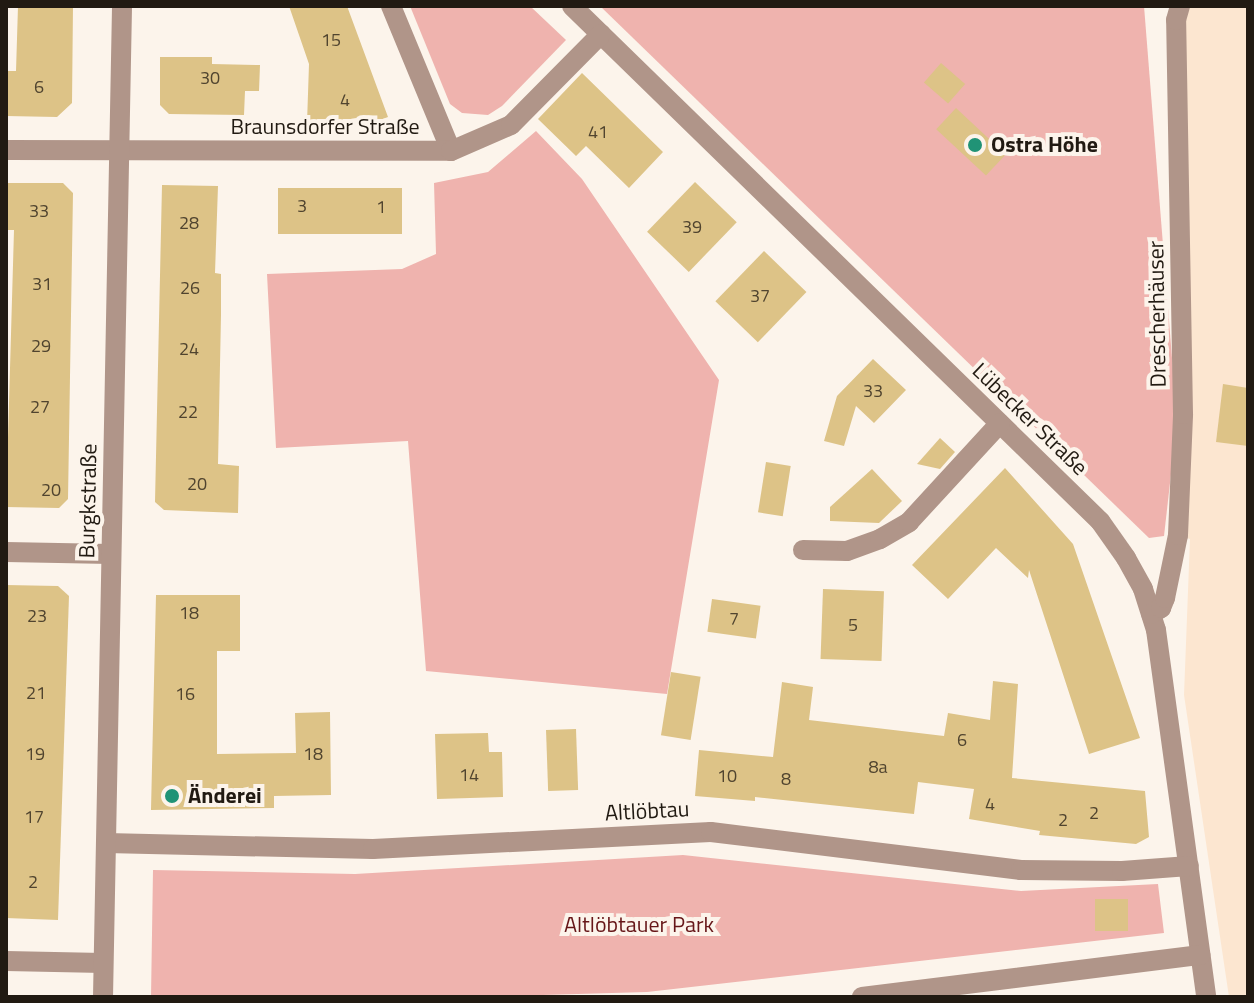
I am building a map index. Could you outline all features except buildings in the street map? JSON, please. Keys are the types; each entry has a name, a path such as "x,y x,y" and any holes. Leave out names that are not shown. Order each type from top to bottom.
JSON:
{"street":[{"name":"Burgkstraße","path":"103,997 122,6"},
{"path":"391,6 451,151"},
{"name":"Lübecker Straße","path":"572,6 1100,521 1132,568 1151,614 1163,671 1206,997"},
{"name":"Drescherhäuser","path":"1151,614 1161,608 1165,598 1178,535 1183,414 1176,20 1180,6"},
{"name":"Braunsdorfer Straße","path":"6,150 451,151 511,125 601,34"},
{"path":"803,550 847,551 880,539 909,522 1000,423"},
{"path":"6,552 111,554"},
{"name":"Altlöbtau","path":"106,843 373,849 711,832 1021,870 1122,871 1189,866"},
{"path":"862,997 1200,955"},
{"path":"6,961 103,963"}],"shaded area":[{"path":"1180,6 1248,6 1248,997 1229,997 1184,695 1190,539 1178,535"}],"green space":[{"path":"410,6 530,6 566,40 502,106 488,115 462,113 450,104"},
{"path":"600,6 1144,6 1177,421 1164,536 1149,538"},
{"path":"536,131 582,179 719,380 667,694 426,671 408,441 276,448 267,274 402,269 436,254 434,183 488,172"},
{"name":"Altlöbtauer Park","path":"683,855 1021,891 1158,884 1164,933 647,992 470,997 151,997 153,870 355,874"}],"place":[{"name":"Ostra Höhe","path":"975,145"},
{"name":"Änderei","path":"172,796"}]}
